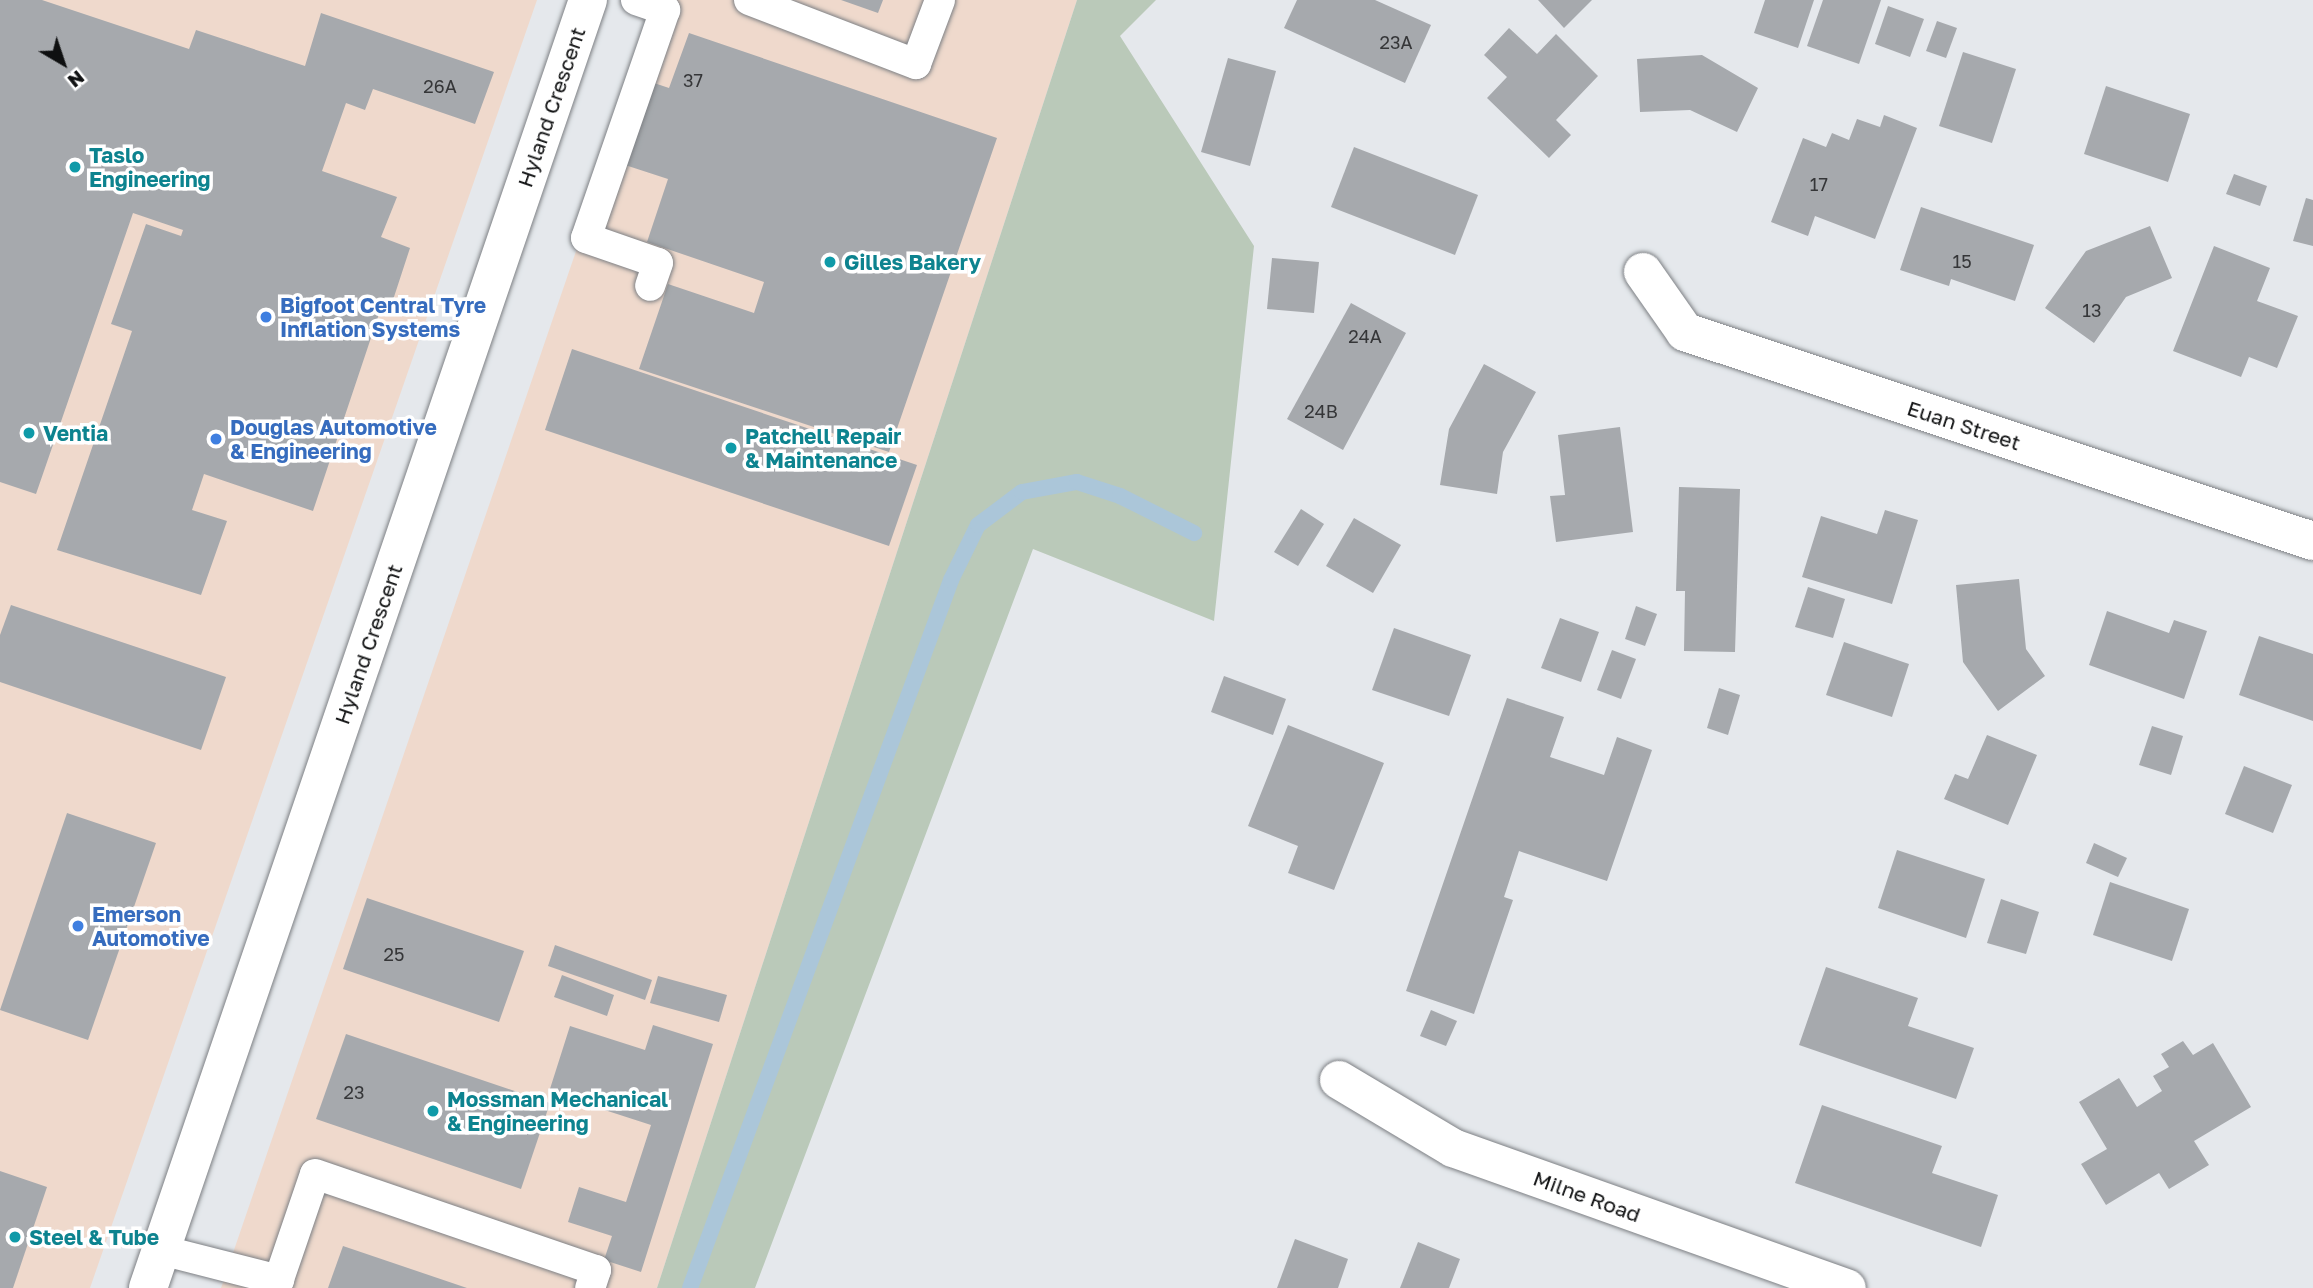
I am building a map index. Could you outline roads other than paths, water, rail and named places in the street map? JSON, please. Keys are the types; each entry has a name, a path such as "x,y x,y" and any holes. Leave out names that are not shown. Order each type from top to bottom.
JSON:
{"street":[{"name":"Hyland Crescent","path":"148,1288 587,0"},
{"name":"Euan Street","path":"1643,272 1685,332 2313,541"},
{"name":"Milne Road","path":"1339,1080 1453,1148 1847,1288"}],"lane":[{"path":"636,0 665,10 586,238 658,263 650,286"},
{"path":"749,0 916,64 940,0"},
{"path":"161,1250 277,1284 315,1174 596,1270 590,1288"}],"waterway":[{"path":"690,1288 951,580 978,525 1022,492 1077,482 1120,496 1194,533"}],"place":[{"name":"Taslo Engineering","path":"75,167"},
{"name":"Gilles Bakery","path":"830,262"},
{"name":"Bigfoot Central Tyre Inflation Systems","path":"266,317"},
{"name":"Ventia","path":"29,433"},
{"name":"Douglas Automotive & Engineering","path":"216,439"},
{"name":"Patchell Repair & Maintenance","path":"731,448"},
{"name":"Emerson Automotive","path":"78,926"},
{"name":"Mossman Mechanical & Engineering","path":"433,1111"},
{"name":"Steel & Tube","path":"15,1237"}]}
